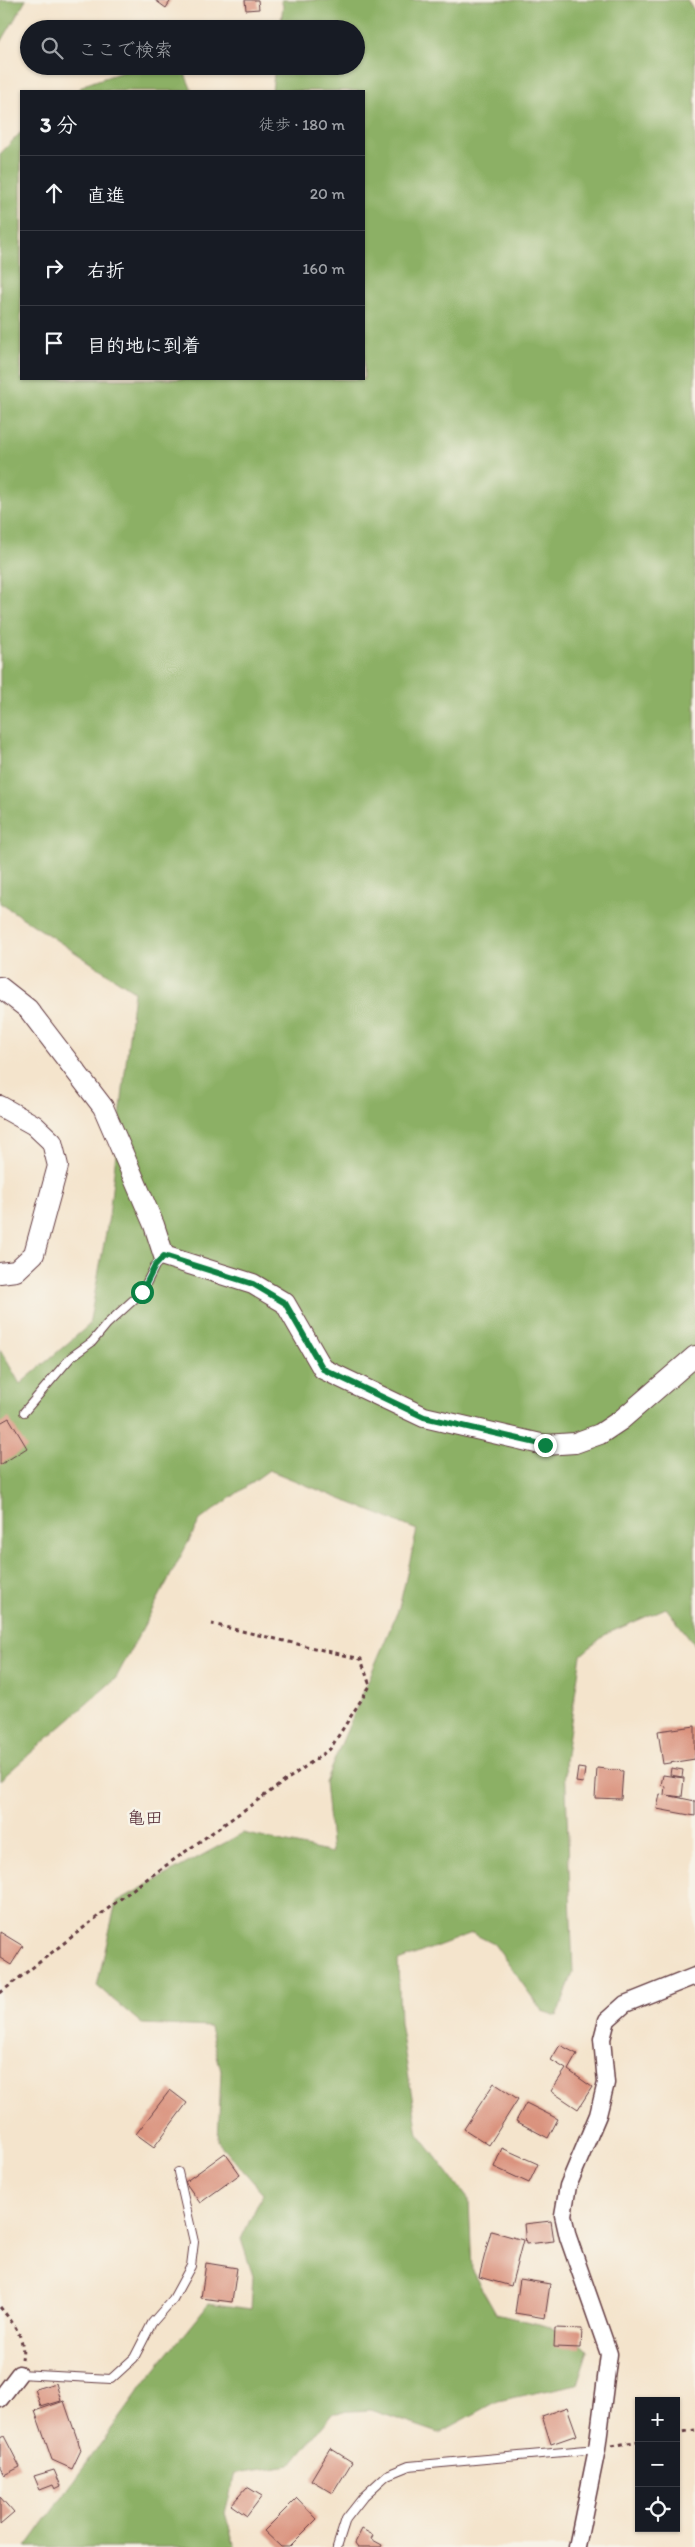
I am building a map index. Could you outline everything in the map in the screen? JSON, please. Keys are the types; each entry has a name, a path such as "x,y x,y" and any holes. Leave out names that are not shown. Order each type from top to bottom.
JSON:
{"street":[{"path":"0,987 28,1008 103,1107 154,1225 164,1256 253,1284 285,1303 323,1369 424,1417 545,1445 575,1443 600,1434 627,1415 695,1356"},
{"path":"0,1106 34,1125 52,1142 58,1166 34,1254 16,1271 0,1273"},
{"path":"577,2547 597,2449 609,2354 568,2237 563,2215 568,2186 598,2115 606,2083 602,2039 607,2020 625,2004 695,1976"},
{"path":"0,2399 19,2374"}],"lane":[{"path":"24,1412 70,1357 92,1342 107,1324 142,1292 155,1266 164,1256"},
{"path":"19,2374 111,2379 134,2358 152,2323 173,2299 191,2266 194,2242 178,2172"},
{"path":"337,2547 346,2519 364,2496 387,2475 409,2466 597,2449"}],"path":[{"path":"0,1993 138,1886 330,1749 370,1686 362,1659 212,1624"},
{"path":"0,2306 14,2324 24,2346 19,2374"},
{"path":"680,2433 695,2430"},
{"path":"597,2449 635,2442"}],"green space":[{"path":"0,0 26,0 0,44"},
{"path":"281,0 687,0 695,12 695,1645 666,1608 606,1634 581,1655 565,1761 573,1973 557,2016 542,2011 494,1944 472,1933 398,1961 400,2023 418,2134 469,2200 472,2271 496,2314 567,2331 588,2350 577,2384 498,2401 439,2433 371,2410 334,2412 291,2465 235,2473 225,2513 235,2547 26,2547 149,2377 209,2303 251,2309 253,2276 241,2239 263,2193 218,2142 221,2071 210,2027 142,2024 97,1986 116,1902 243,1833 332,1853 325,1782 399,1608 417,1530 269,1470 200,1520 116,1678 0,1780 0,1349 20,1384 89,1325 109,1216 134,991 0,903 0,154 20,133 20,380 365,380 365,90 272,90 274,75 365,75 365,20 281,20 283,6"},
{"path":"113,75 186,75 192,90 77,90 86,84"}],"building":[{"path":"155,0 171,0 166,8"},
{"path":"245,0 258,0 259,9 246,10"},
{"path":"9,1418 27,1448 0,1465 0,1423"},
{"path":"695,1726 695,1759 663,1764 658,1731"},
{"path":"578,1768 585,1769 583,1783 576,1782"},
{"path":"597,1768 623,1771 621,1799 595,1798"},
{"path":"671,1768 683,1770 682,1777 670,1775"},
{"path":"663,1775 684,1778 682,1797 666,1795 695,1801 695,1816 657,1809 660,1794 664,1795 665,1786 661,1785"},
{"path":"0,1932 23,1946 11,1965 0,1958"},
{"path":"560,2045 577,2054 568,2070 592,2087 578,2109 551,2091 566,2069 551,2060"},
{"path":"494,2083 518,2099 489,2145 464,2129"},
{"path":"170,2090 187,2103 154,2147 136,2134"},
{"path":"526,2103 558,2119 548,2138 516,2121"},
{"path":"502,2148 538,2164 529,2183 494,2167"},
{"path":"225,2153 240,2174 200,2203 185,2182"},
{"path":"551,2221 554,2241 526,2244 524,2224"},
{"path":"491,2231 523,2240 511,2286 479,2277"},
{"path":"206,2263 237,2268 232,2302 201,2298"},
{"path":"520,2279 550,2284 545,2318 515,2313"},
{"path":"555,2328 582,2329 581,2348 554,2347"},
{"path":"56,2383 61,2401 41,2407 35,2389"},
{"path":"64,2401 81,2450 72,2469 52,2460 35,2411"},
{"path":"567,2407 577,2435 551,2444 542,2416"},
{"path":"4,2436 20,2467 4,2475 0,2468 0,2438"},
{"path":"330,2448 352,2462 333,2493 311,2480"},
{"path":"54,2470 61,2486 55,2489 53,2485 40,2490 34,2476"},
{"path":"247,2487 262,2496 247,2516 231,2505"},
{"path":"0,2497 14,2513 0,2525"},
{"path":"297,2498 317,2519 289,2547 281,2547 264,2531"},
{"path":"362,2529 373,2535 371,2539 382,2545 381,2547 358,2547 355,2543"}],"district":[{"name":"亀田","path":"145,1818"}],"route":[{"path":"142,1292 155,1266 164,1256 253,1284 285,1303 323,1369 424,1417 545,1445"}]}
